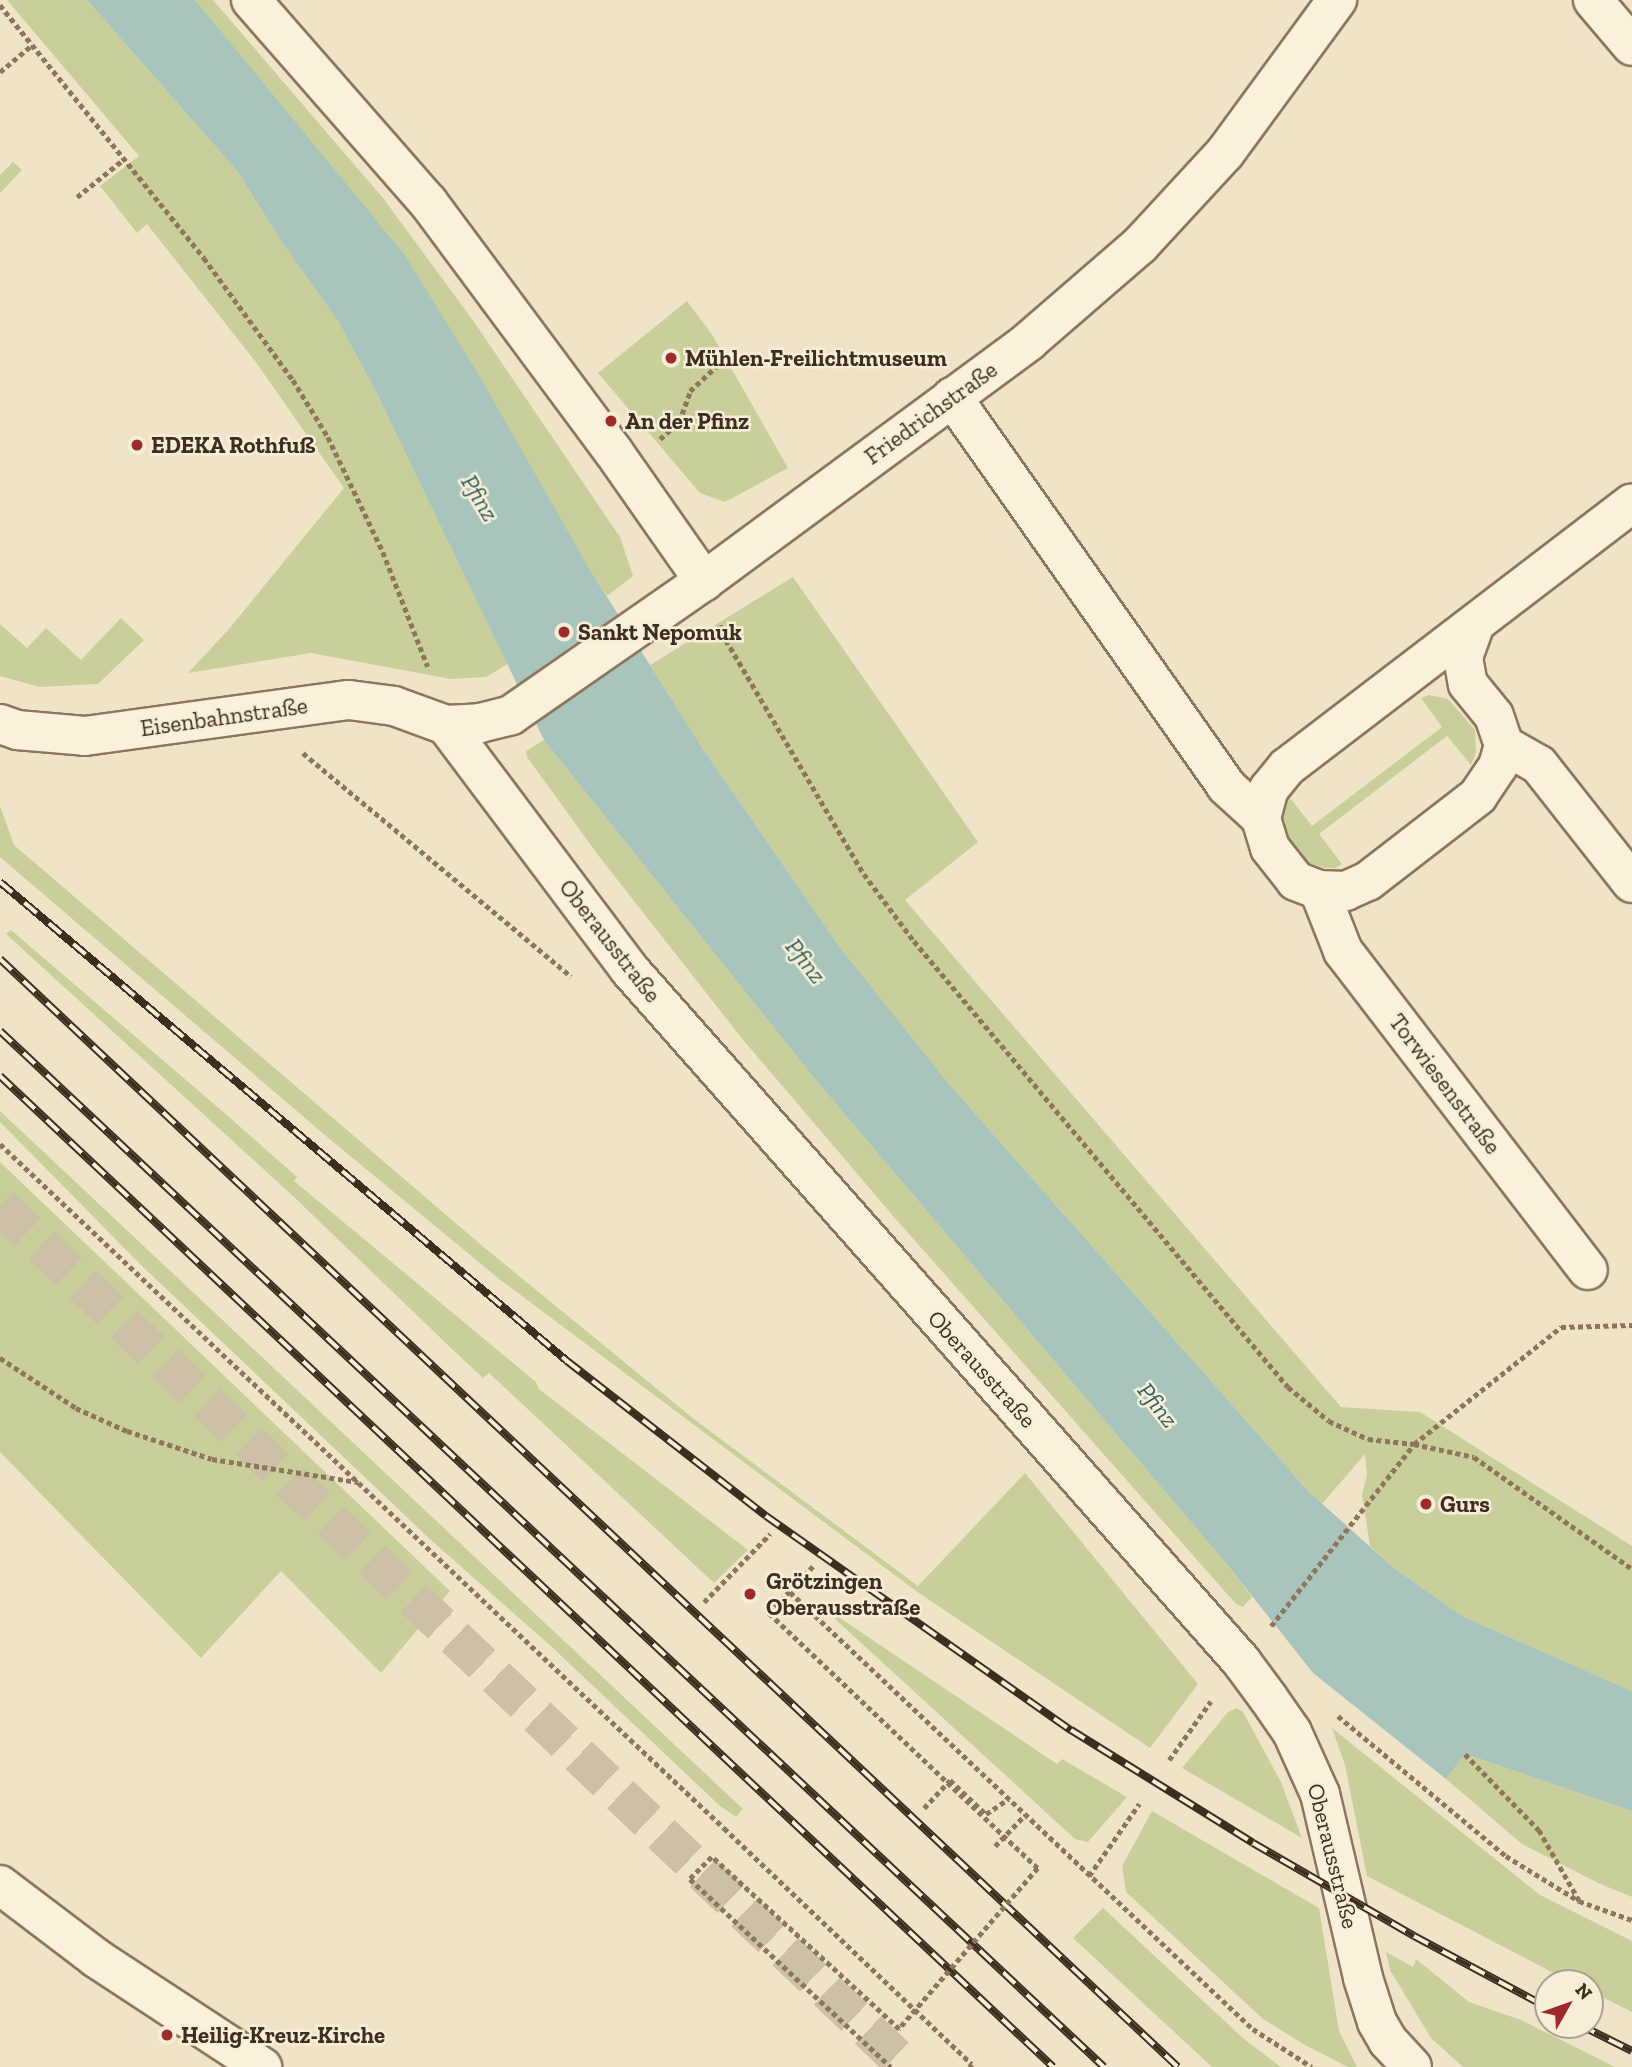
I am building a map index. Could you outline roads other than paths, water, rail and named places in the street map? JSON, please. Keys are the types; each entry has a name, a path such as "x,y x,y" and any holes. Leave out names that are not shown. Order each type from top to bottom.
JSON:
{"street":[{"path":"251,0 428,202 613,451 704,581"},
{"name":"Friedrichstraße","path":"446,724 480,723 510,715 664,610 1029,341 1140,245 1225,153 1337,0"},
{"path":"1592,0 1632,46"},
{"path":"952,397 1226,786 1261,818 1270,848 1296,881 1319,890 1346,891 1368,881 1478,796 1498,766 1504,745 1494,716 1468,684 1463,657 1475,624"},
{"path":"1261,818 1269,789 1287,767 1632,503"},
{"name":"Eisenbahnstraße","path":"0,724 17,730 85,736 349,700 394,706 446,724"},
{"name":"Oberausstraße","path":"446,724 629,969 1241,1661 1269,1699 1292,1732 1320,1794 1363,1978 1377,2022 1388,2041 1412,2067"},
{"path":"1504,745 1539,765 1632,883"},
{"name":"Torwiesenstraße","path":"1319,890 1343,951 1588,1270"},
{"path":"0,1885 96,1958 262,2067"}],"water":[{"name":"Pfinz","path":"87,0 195,0 404,254 477,372 590,570 703,749 839,946 949,1084 1309,1492 1395,1569 1464,1617 1632,1691 1632,1811 1465,1754 1446,1779 1313,1673 1230,1568 819,1084 544,740 377,394 338,321 281,241 238,172"}],"tunnel":[{"path":"0,1206 907,2067"}],"railway":[{"path":"0,882 567,1361 766,1516 1071,1730 1253,1843 1414,1936 1534,2000"},
{"path":"0,959 1178,2067"},
{"path":"0,1031 1104,2067"},
{"path":"0,1076 1053,2067"},
{"path":"1604,2037 1632,2051"}],"place":[{"name":"Mühlen-Freilichtmuseum","path":"671,358"},
{"name":"An der Pfinz","path":"611,421"},
{"name":"EDEKA Rothfuß","path":"137,445"},
{"name":"Sankt Nepomuk","path":"564,632"},
{"name":"Gurs","path":"1426,1504"},
{"name":"Grötzingen Oberausstraße","path":"750,1594"},
{"name":"Heilig-Kreuz-Kirche","path":"167,2035"}]}
